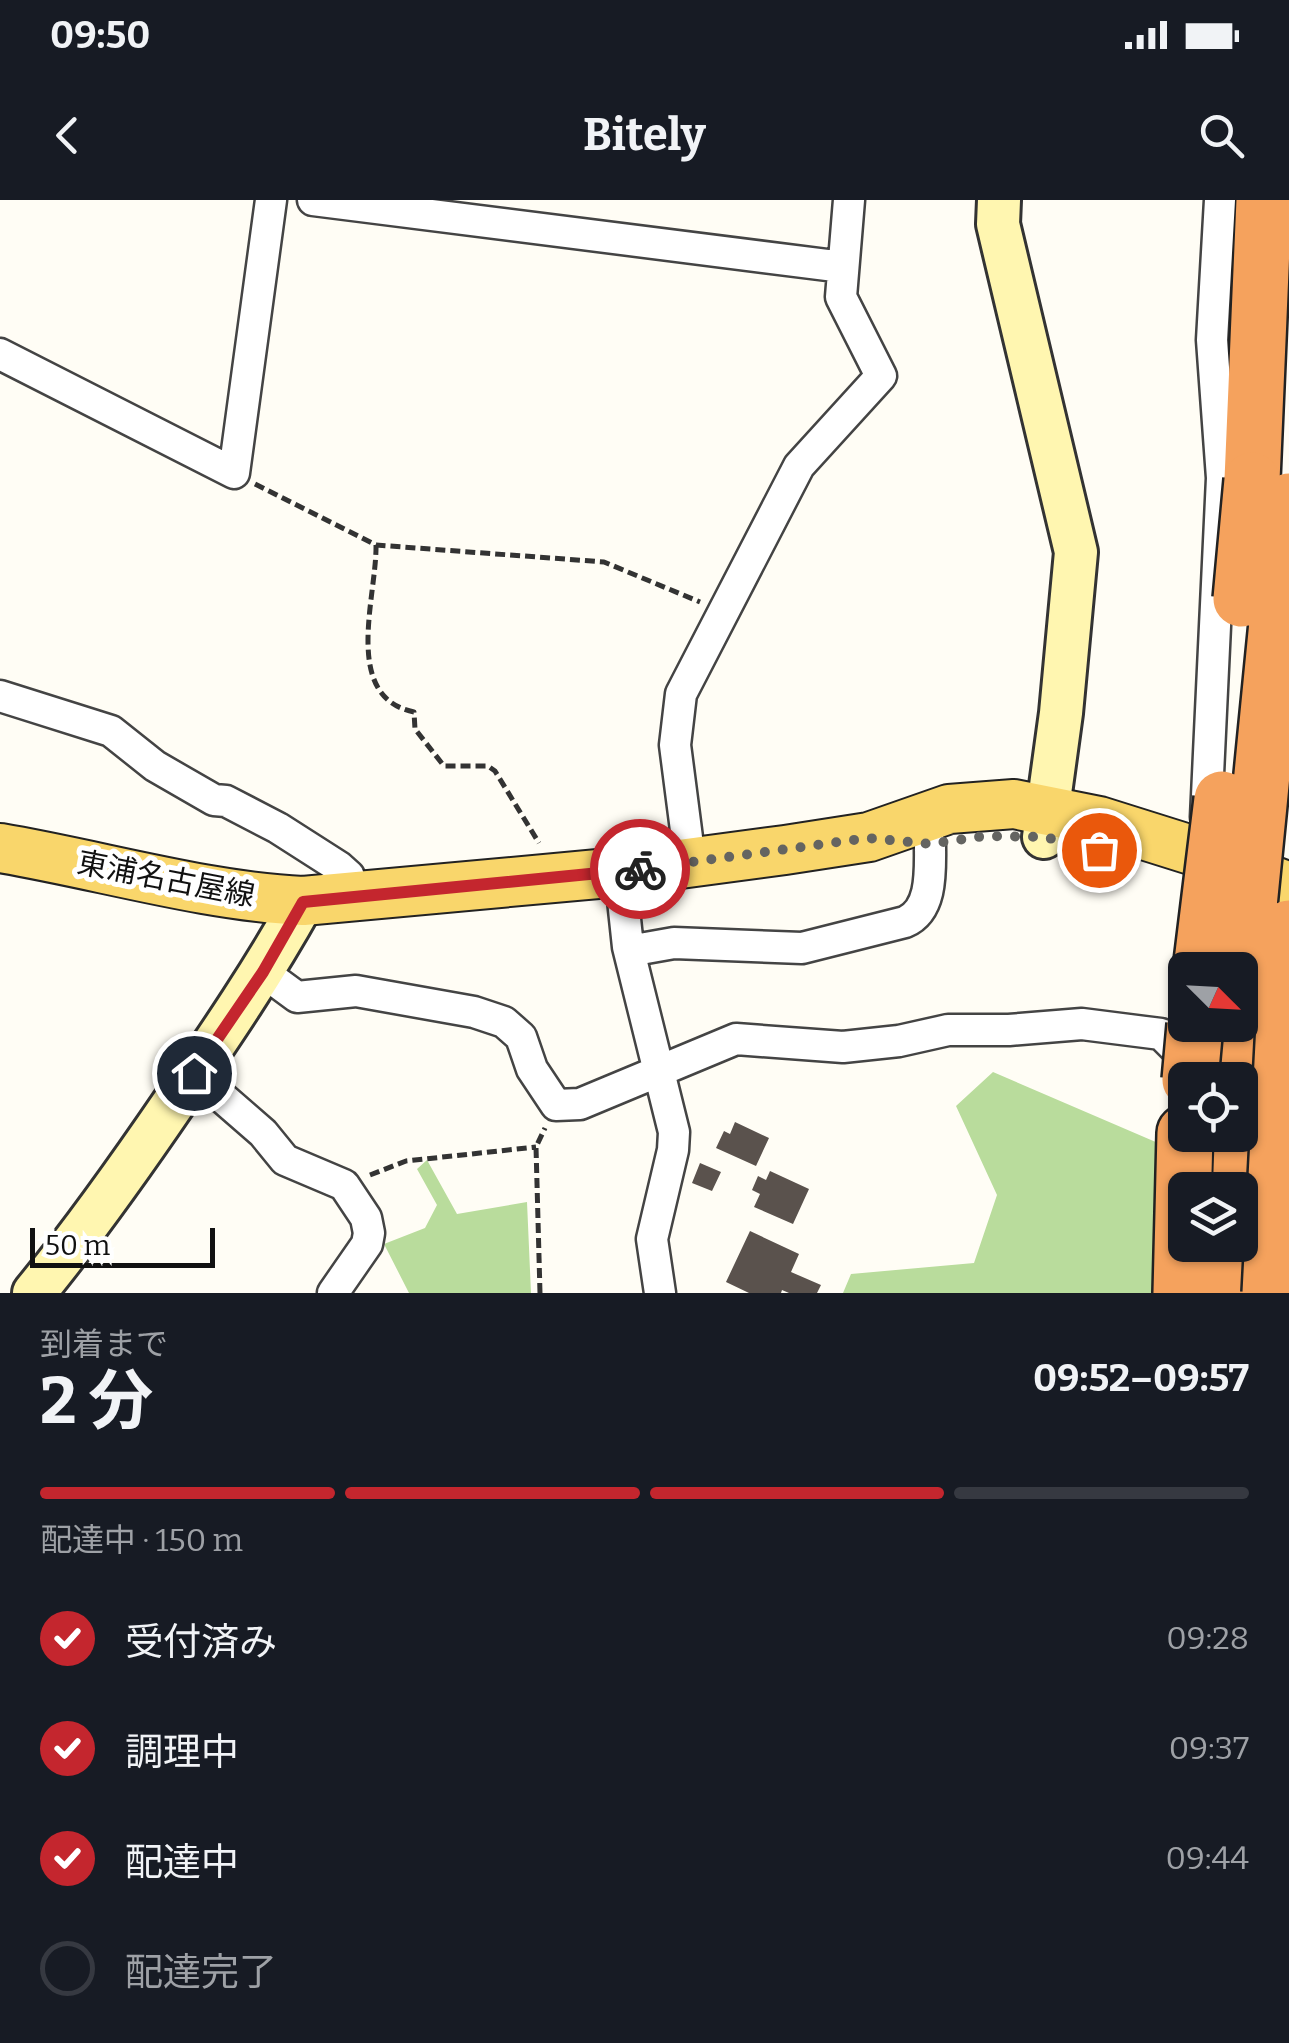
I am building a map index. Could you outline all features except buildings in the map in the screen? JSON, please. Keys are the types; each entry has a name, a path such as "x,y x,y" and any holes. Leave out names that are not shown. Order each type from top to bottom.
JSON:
{"highway":[{"path":"1264,200 1277,490 1288,567 1270,1293"},
{"path":"1204,952 1219,831 1277,490"},
{"path":"1243,952 1277,490"},
{"path":"1240,1062 1278,908"},
{"path":"1181,1293 1185,1152"},
{"path":"1217,1293 1219,1262"},
{"path":"1237,1293 1238,1262"}],"main road":[{"name":"東浦名古屋線","path":"4,855 82,862 254,899 303,902 620,872 868,838 950,809 1014,804 1045,824 1278,908"},
{"name":"東浦名古屋線","path":"868,838 930,844 1045,824 1098,821 1204,854 1278,908"}],"street":[{"path":"0,354 234,473 271,200"},
{"path":"313,200 843,266"},
{"path":"690,861 675,745 682,694 799,466 881,376 841,297 849,200"},
{"path":"999,200 998,224 1076,552 1045,824"},
{"path":"1204,854 1222,478 1212,340 1220,200"},
{"path":"0,696 111,731 155,766 214,800 226,800 278,828 338,866 349,876 353,896"},
{"path":"629,952 674,943 802,948 905,922 921,910 930,870 930,844"},
{"path":"620,872 629,952 674,1132 652,1239 660,1293"},
{"path":"34,1293 71,1248 194,1073 263,972 303,902"},
{"path":"263,972 297,997 356,991 474,1012 504,1022 520,1037 532,1069 556,1105 580,1104 736,1039 843,1047 899,1041 948,1030 1082,1024 1161,1034 1188,1062"},
{"path":"194,1073 262,1133 285,1160 344,1184 366,1218 370,1232 367,1244 334,1293"},
{"path":"1258,1125 1289,1147"}],"path":[{"path":"234,473 376,545 604,562 726,613"},
{"path":"376,545 377,571 367,647 374,679 390,703 414,712 415,730 444,766 488,766 495,771 534,830 548,879"},
{"path":"540,1293 536,1147 556,1105"},
{"path":"344,1184 406,1160 536,1147"}],"green space":[{"path":"993,1072 1165,1146 1163,1293 843,1293 851,1274 974,1263 997,1195 956,1106"},
{"path":"427,1160 457,1214 527,1202 531,1293 409,1293 384,1244 425,1228 437,1205 417,1169"}],"way so far":[{"path":"640,869 868,838 930,844 985,836 1044,837 1099,850"}],"route":[{"path":"194,1073 263,972 303,902 640,869"}]}
